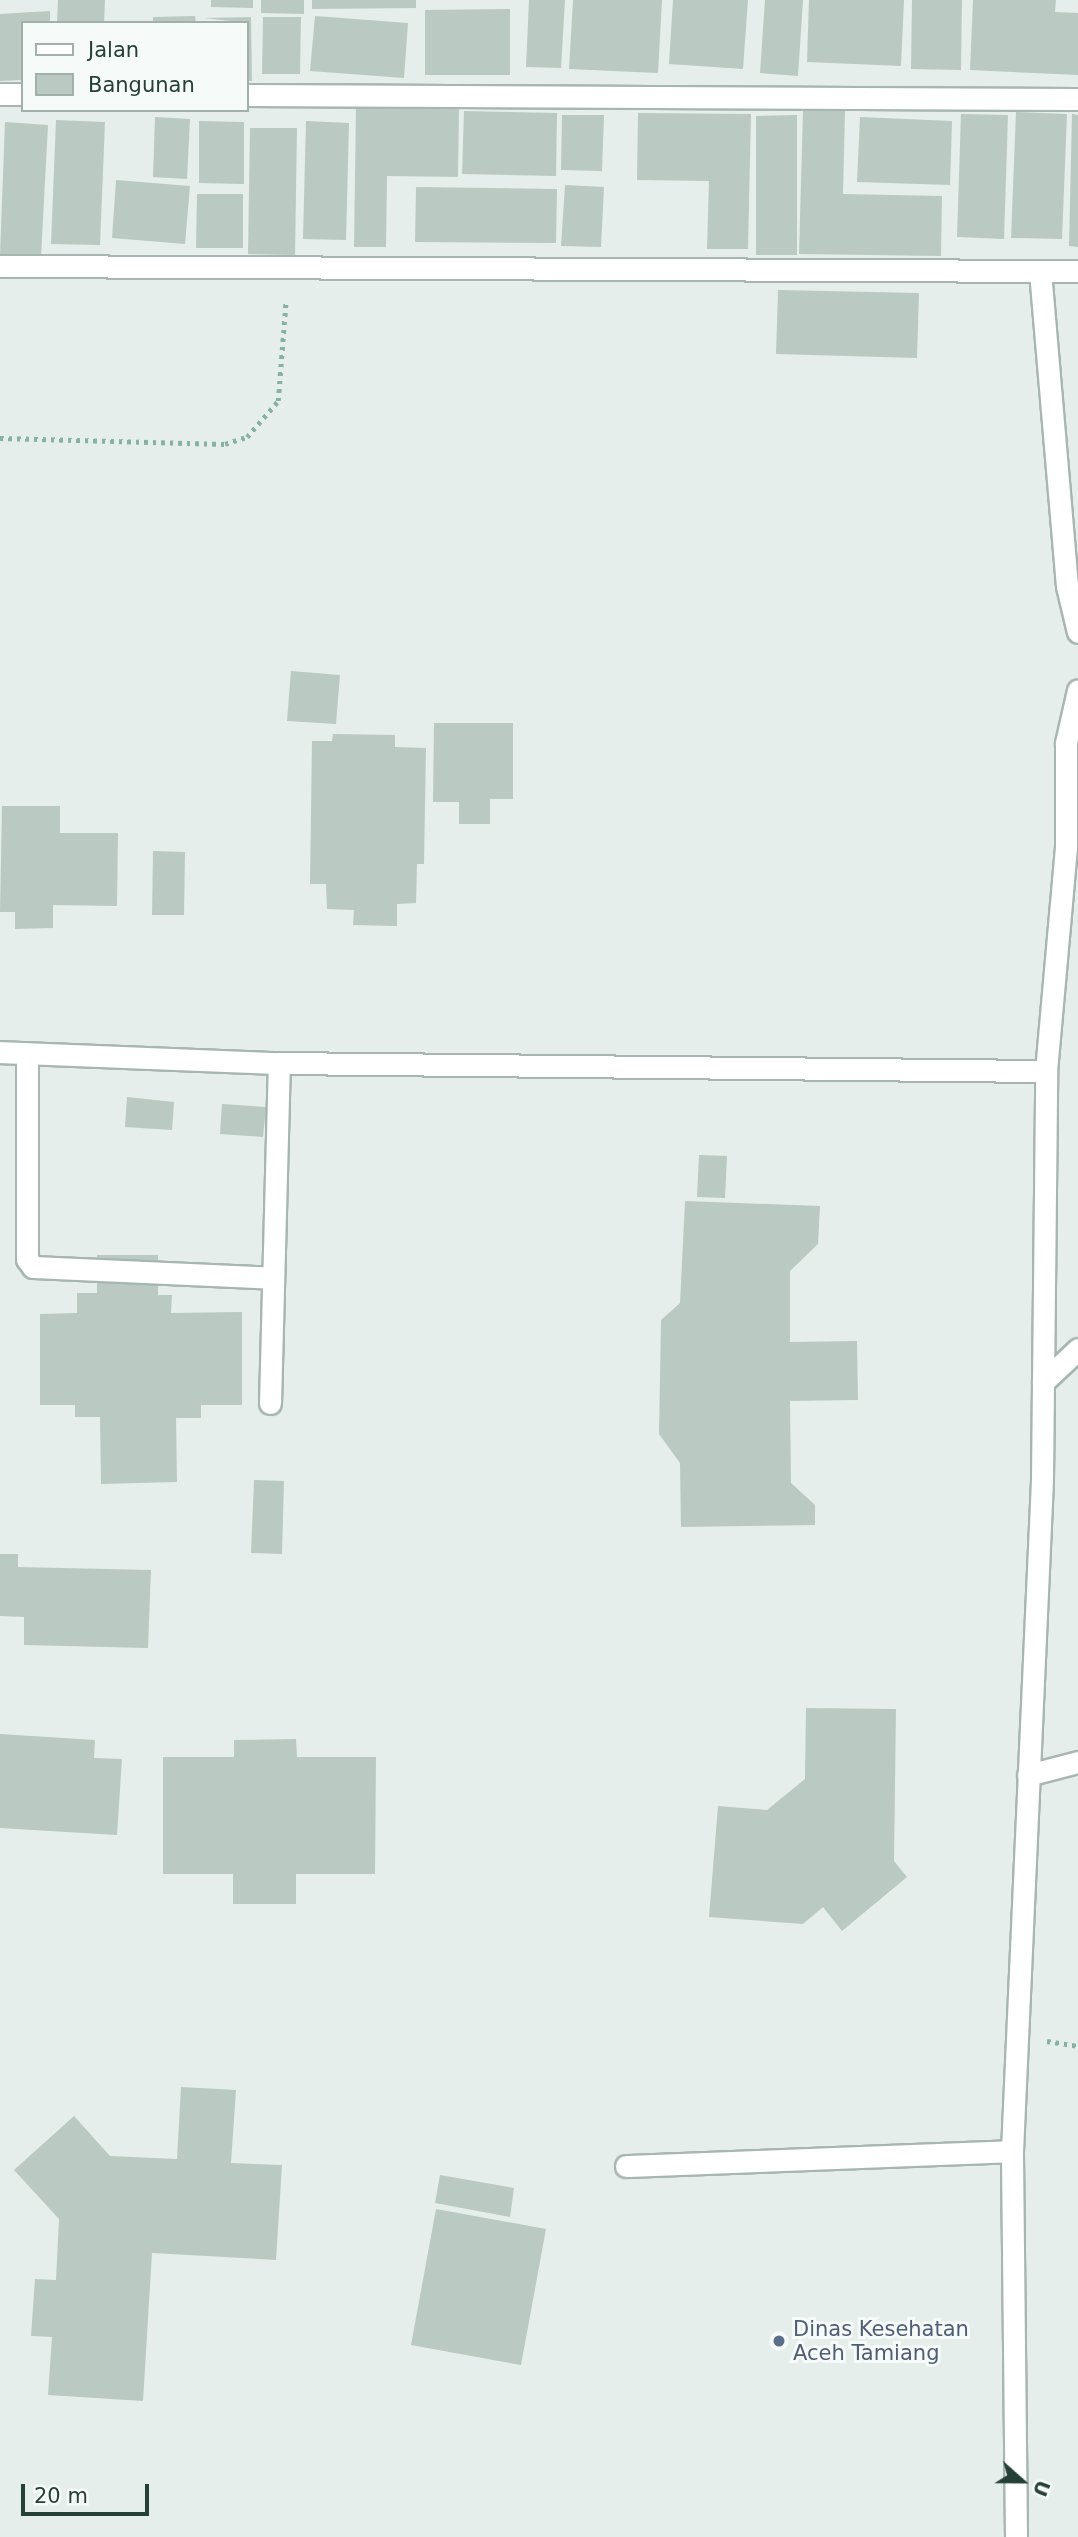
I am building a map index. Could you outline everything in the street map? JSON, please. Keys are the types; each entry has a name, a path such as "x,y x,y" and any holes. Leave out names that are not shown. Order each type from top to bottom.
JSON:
{"street":[{"path":"0,94 21,94"},
{"path":"248,95 1078,99"},
{"path":"0,266 289,265 1078,271"},
{"path":"1040,271 1067,586 1078,632"},
{"path":"1016,2537 1012,2151 1043,1382 1046,1071 1066,847 1066,743 1078,690"},
{"path":"0,1052 279,1063 1046,1071"},
{"path":"27,1054 27,1259 33,1267 273,1278"},
{"path":"270,1403 279,1063"},
{"path":"1043,1382 1078,1349"},
{"path":"1028,1775 1078,1762"},
{"path":"626,2166 1012,2151"}],"path":[{"path":"0,438 225,444 247,437 278,401 289,265"}],"building":[{"path":"58,0 105,0 104,21 57,21"},
{"path":"211,0 253,0 253,8 211,7"},
{"path":"261,0 304,0 304,14 261,13"},
{"path":"312,0 416,0 416,8 312,9"},
{"path":"529,0 565,0 561,68 526,67"},
{"path":"573,0 662,0 658,73 569,69"},
{"path":"673,0 748,0 743,69 669,64"},
{"path":"765,0 803,0 798,76 760,73"},
{"path":"809,0 904,0 901,66 807,62"},
{"path":"912,0 962,0 961,70 911,69"},
{"path":"973,0 1056,0 1055,12 1078,13 1078,75 970,70"},
{"path":"510,9 510,75 425,75 425,10"},
{"path":"50,11 50,21 21,21 21,80 0,81 0,14"},
{"path":"195,16 196,21 153,21 153,17"},
{"path":"315,16 408,23 404,78 310,71"},
{"path":"251,17 252,81 248,81 248,21 204,18"},
{"path":"263,17 301,17 300,74 262,74"},
{"path":"356,105 459,107 458,177 387,176 386,247 354,247"},
{"path":"464,111 557,113 556,176 462,174"},
{"path":"803,111 845,111 843,194 942,196 941,256 799,254"},
{"path":"1016,112 1067,114 1062,239 1011,238"},
{"path":"638,113 751,114 748,249 707,249 709,181 637,180"},
{"path":"961,114 1008,115 1004,239 957,237"},
{"path":"1072,114 1078,115 1078,247 1069,246"},
{"path":"562,115 604,115 602,171 561,170"},
{"path":"797,115 797,255 756,255 756,116"},
{"path":"155,117 190,119 187,179 153,177"},
{"path":"860,117 952,121 950,185 857,182"},
{"path":"56,120 105,122 100,245 51,244"},
{"path":"199,121 244,122 244,184 199,183"},
{"path":"306,121 349,123 346,240 303,239"},
{"path":"5,122 48,125 41,257 0,255"},
{"path":"250,128 297,128 295,255 248,254"},
{"path":"116,180 190,186 185,244 112,238"},
{"path":"565,185 604,187 601,247 561,246"},
{"path":"416,187 557,189 556,243 415,242"},
{"path":"197,194 243,194 243,248 196,248"},
{"path":"778,290 919,293 917,358 776,354"},
{"path":"291,671 340,675 336,724 287,721"},
{"path":"434,723 513,723 513,799 490,799 490,824 459,824 459,802 433,802"},
{"path":"333,734 395,735 395,747 426,748 424,864 417,864 416,903 397,904 397,926 353,925 354,910 327,909 326,884 310,884 312,741 332,741"},
{"path":"2,806 60,806 60,833 118,833 117,906 53,905 53,928 15,929 15,912 0,912"},
{"path":"153,851 185,852 184,915 152,915"},
{"path":"127,1097 174,1102 172,1130 125,1127"},
{"path":"222,1104 266,1107 263,1137 220,1134"},
{"path":"699,1155 727,1156 725,1198 697,1197"},
{"path":"685,1201 820,1206 818,1244 790,1271 790,1342 857,1341 858,1400 790,1401 791,1483 815,1505 815,1525 681,1527 680,1463 659,1434 661,1320 680,1303"},
{"path":"97,1255 158,1255 158,1295 172,1295 171,1313 242,1312 242,1405 201,1405 201,1418 176,1418 177,1482 101,1484 100,1417 75,1417 75,1405 40,1405 40,1314 77,1313 77,1293 97,1293"},
{"path":"254,1480 284,1481 282,1554 251,1553"},
{"path":"0,1554 18,1554 18,1567 151,1570 148,1648 24,1645 24,1617 0,1616"},
{"path":"806,1708 896,1709 894,1861 907,1877 842,1931 823,1907 803,1924 709,1917 718,1806 767,1810 805,1779"},
{"path":"0,1734 95,1740 94,1758 122,1759 117,1835 0,1828"},
{"path":"296,1739 297,1757 376,1757 375,1874 296,1874 296,1904 233,1904 233,1874 163,1874 163,1757 234,1757 234,1740"},
{"path":"181,2087 236,2090 231,2163 282,2165 276,2260 152,2253 143,2401 48,2395 52,2337 31,2336 35,2279 56,2280 59,2219 14,2170 74,2116 110,2156 177,2159"},
{"path":"440,2175 514,2188 510,2217 435,2203"},
{"path":"436,2209 546,2229 521,2365 411,2345"}],"place":[{"name":"Dinas Kesehatan Aceh Tamiang","path":"779,2341"}]}
